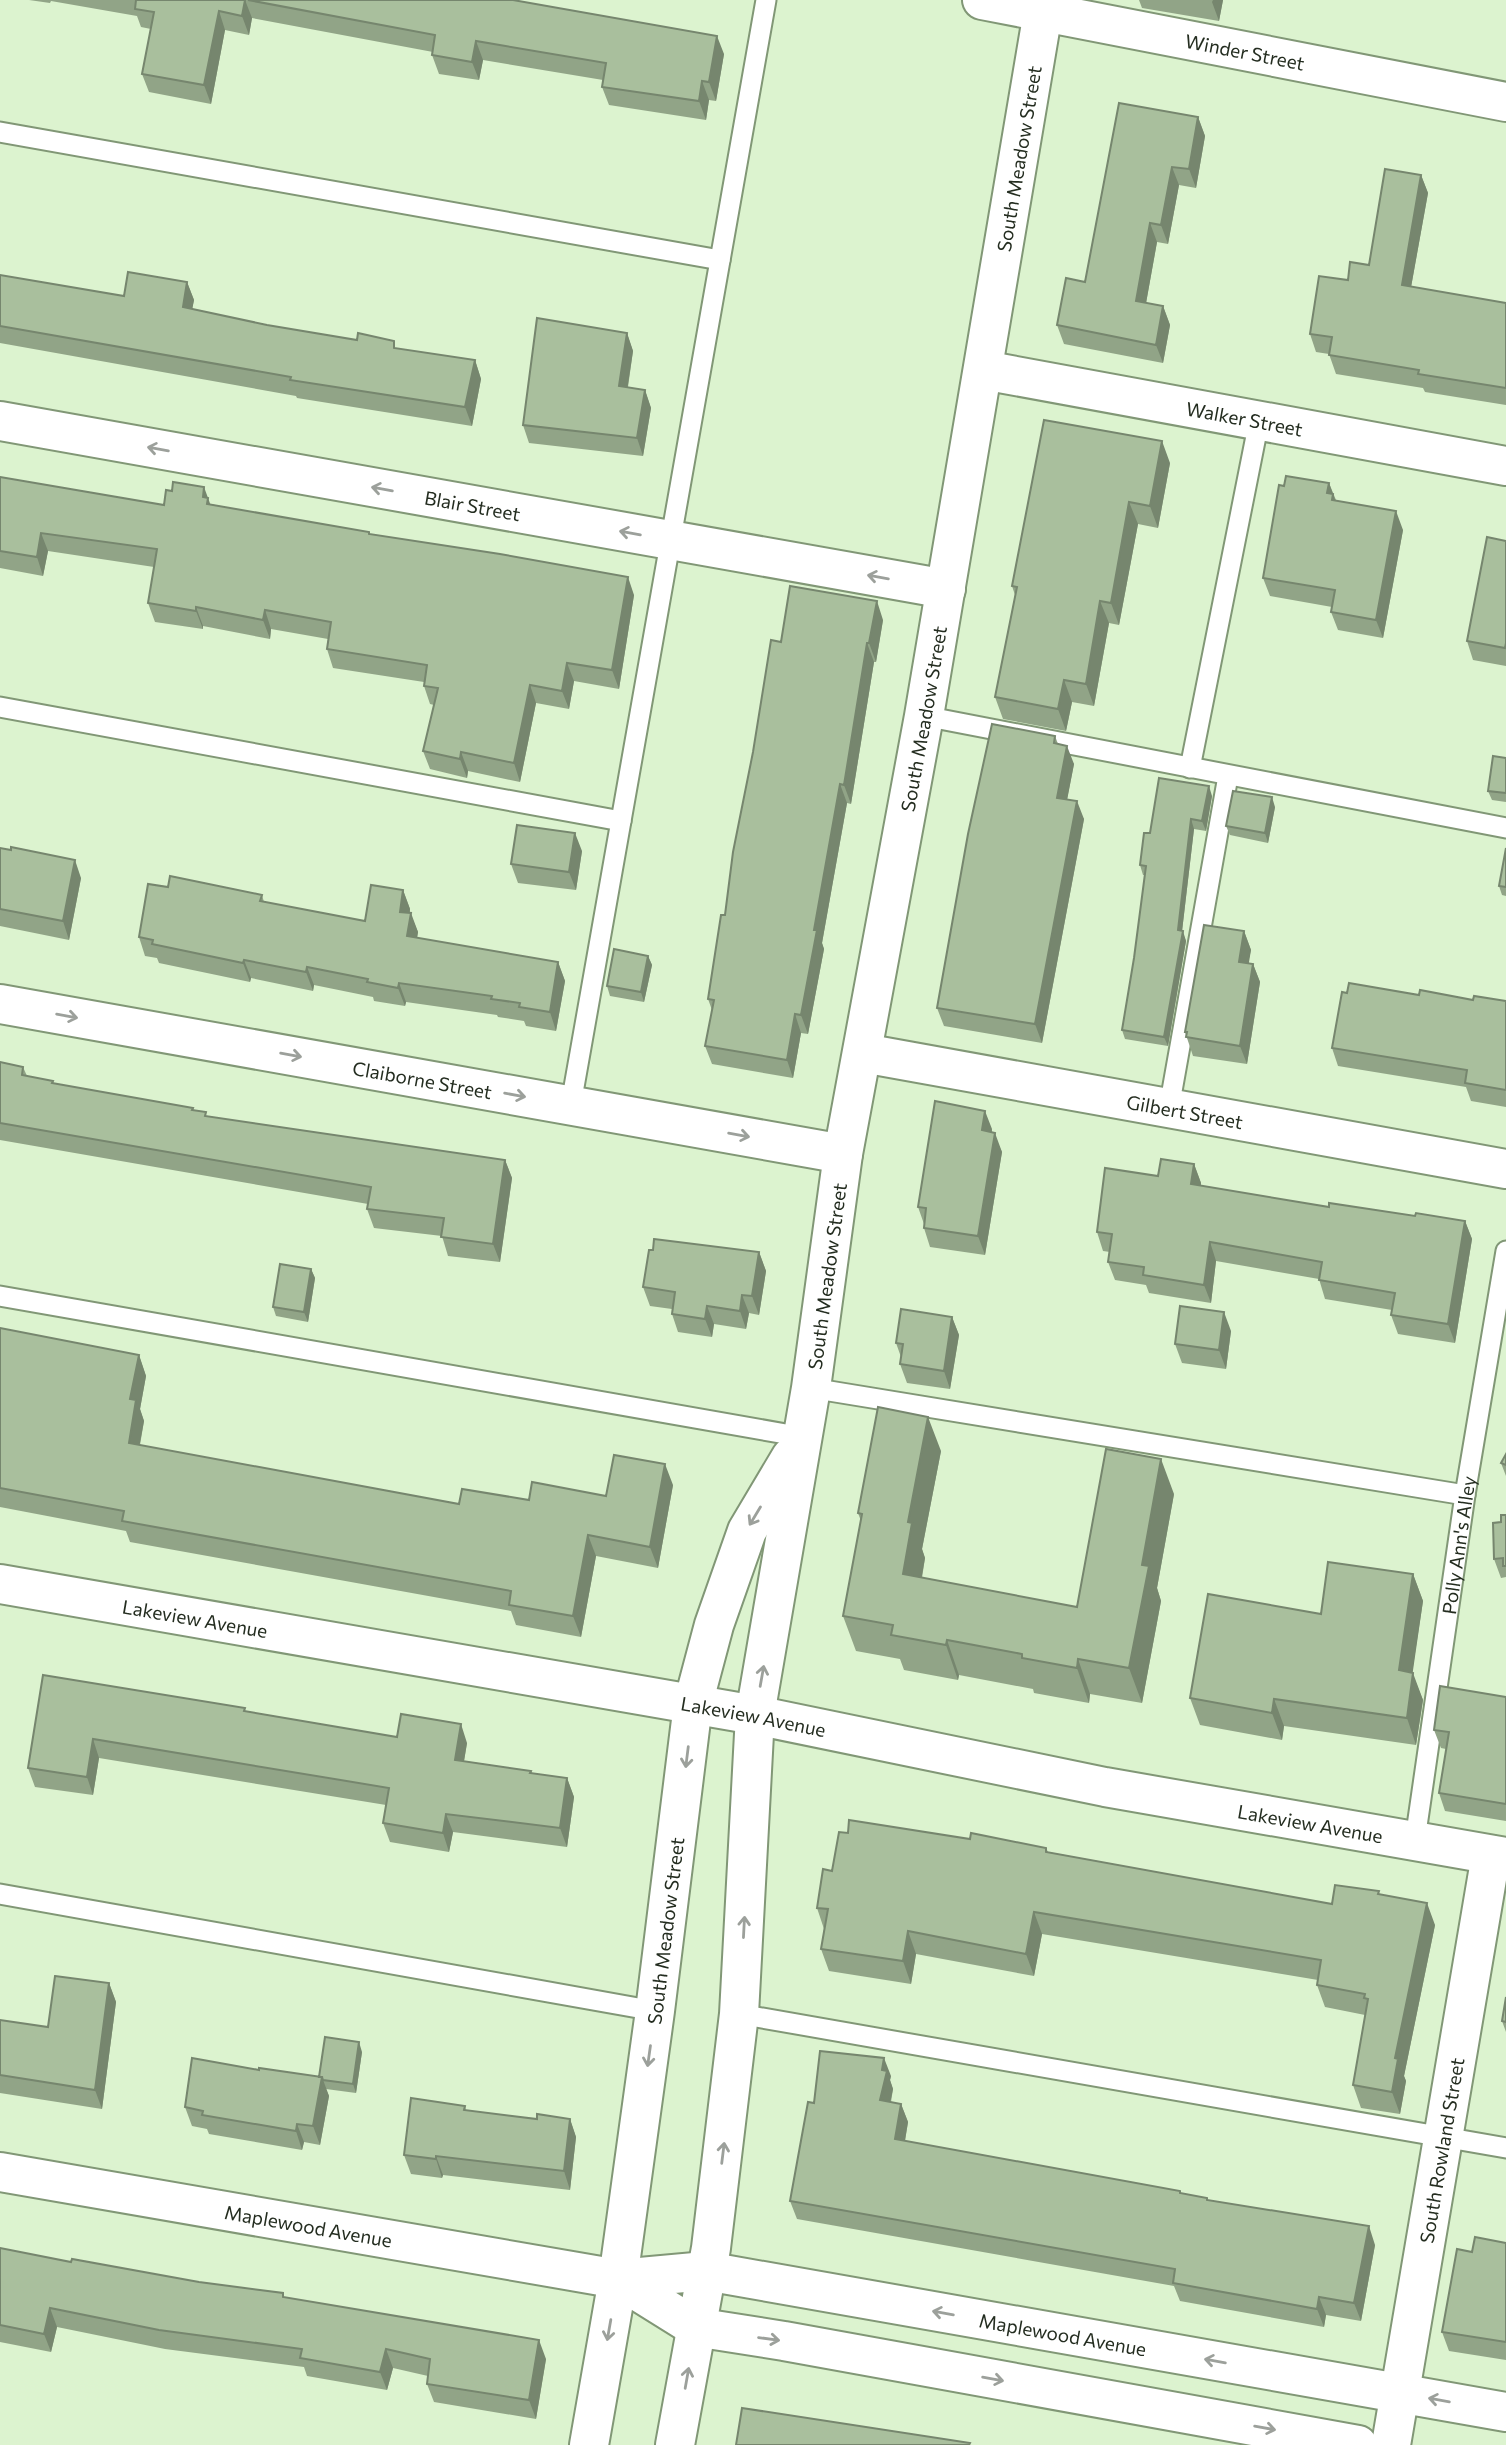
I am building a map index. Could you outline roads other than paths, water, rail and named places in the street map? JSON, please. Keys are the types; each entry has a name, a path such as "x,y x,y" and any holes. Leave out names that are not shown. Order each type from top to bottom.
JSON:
{"street":[{"name":"Winder Street","path":"982,0 1044,5 1506,102"},
{"name":"South Meadow Street","path":"674,2445 711,2248 739,2014 755,1715 811,1388 843,1154 924,716 1044,5"},
{"name":"Walker Street","path":"983,370 1506,466"},
{"name":"Blair Street","path":"0,422 946,589"},
{"name":"Claiborne Street","path":"0,1004 843,1154"},
{"name":"Gilbert Street","path":"863,1052 1506,1169"},
{"name":"South Meadow Street","path":"589,2445 618,2278 694,1704 713,1625 747,1531 803,1437"},
{"name":"Lakeview Avenue","path":"0,1584 755,1715 1105,1787 1498,1856"},
{"name":"South Rowland Street","path":"1391,2445 1443,2137 1498,1856"},
{"name":"Maplewood Avenue","path":"0,2172 618,2278 706,2271 1506,2412"},
{"name":"Maplewood Avenue","path":"618,2278 695,2327 1358,2445"}],"lane":[{"path":"571,1104 766,0"},
{"path":"0,132 720,260"},
{"path":"1190,768 1259,421"},
{"path":"0,707 621,821"},
{"path":"924,716 1506,828"},
{"path":"1169,1108 1227,776"},
{"name":"Polly Ann's Alley","path":"1415,1840 1465,1495 1506,1251"},
{"path":"0,1296 803,1437"},
{"path":"811,1388 1465,1495"},
{"path":"0,1894 655,2011"},
{"path":"739,2014 1506,2148"}]}
